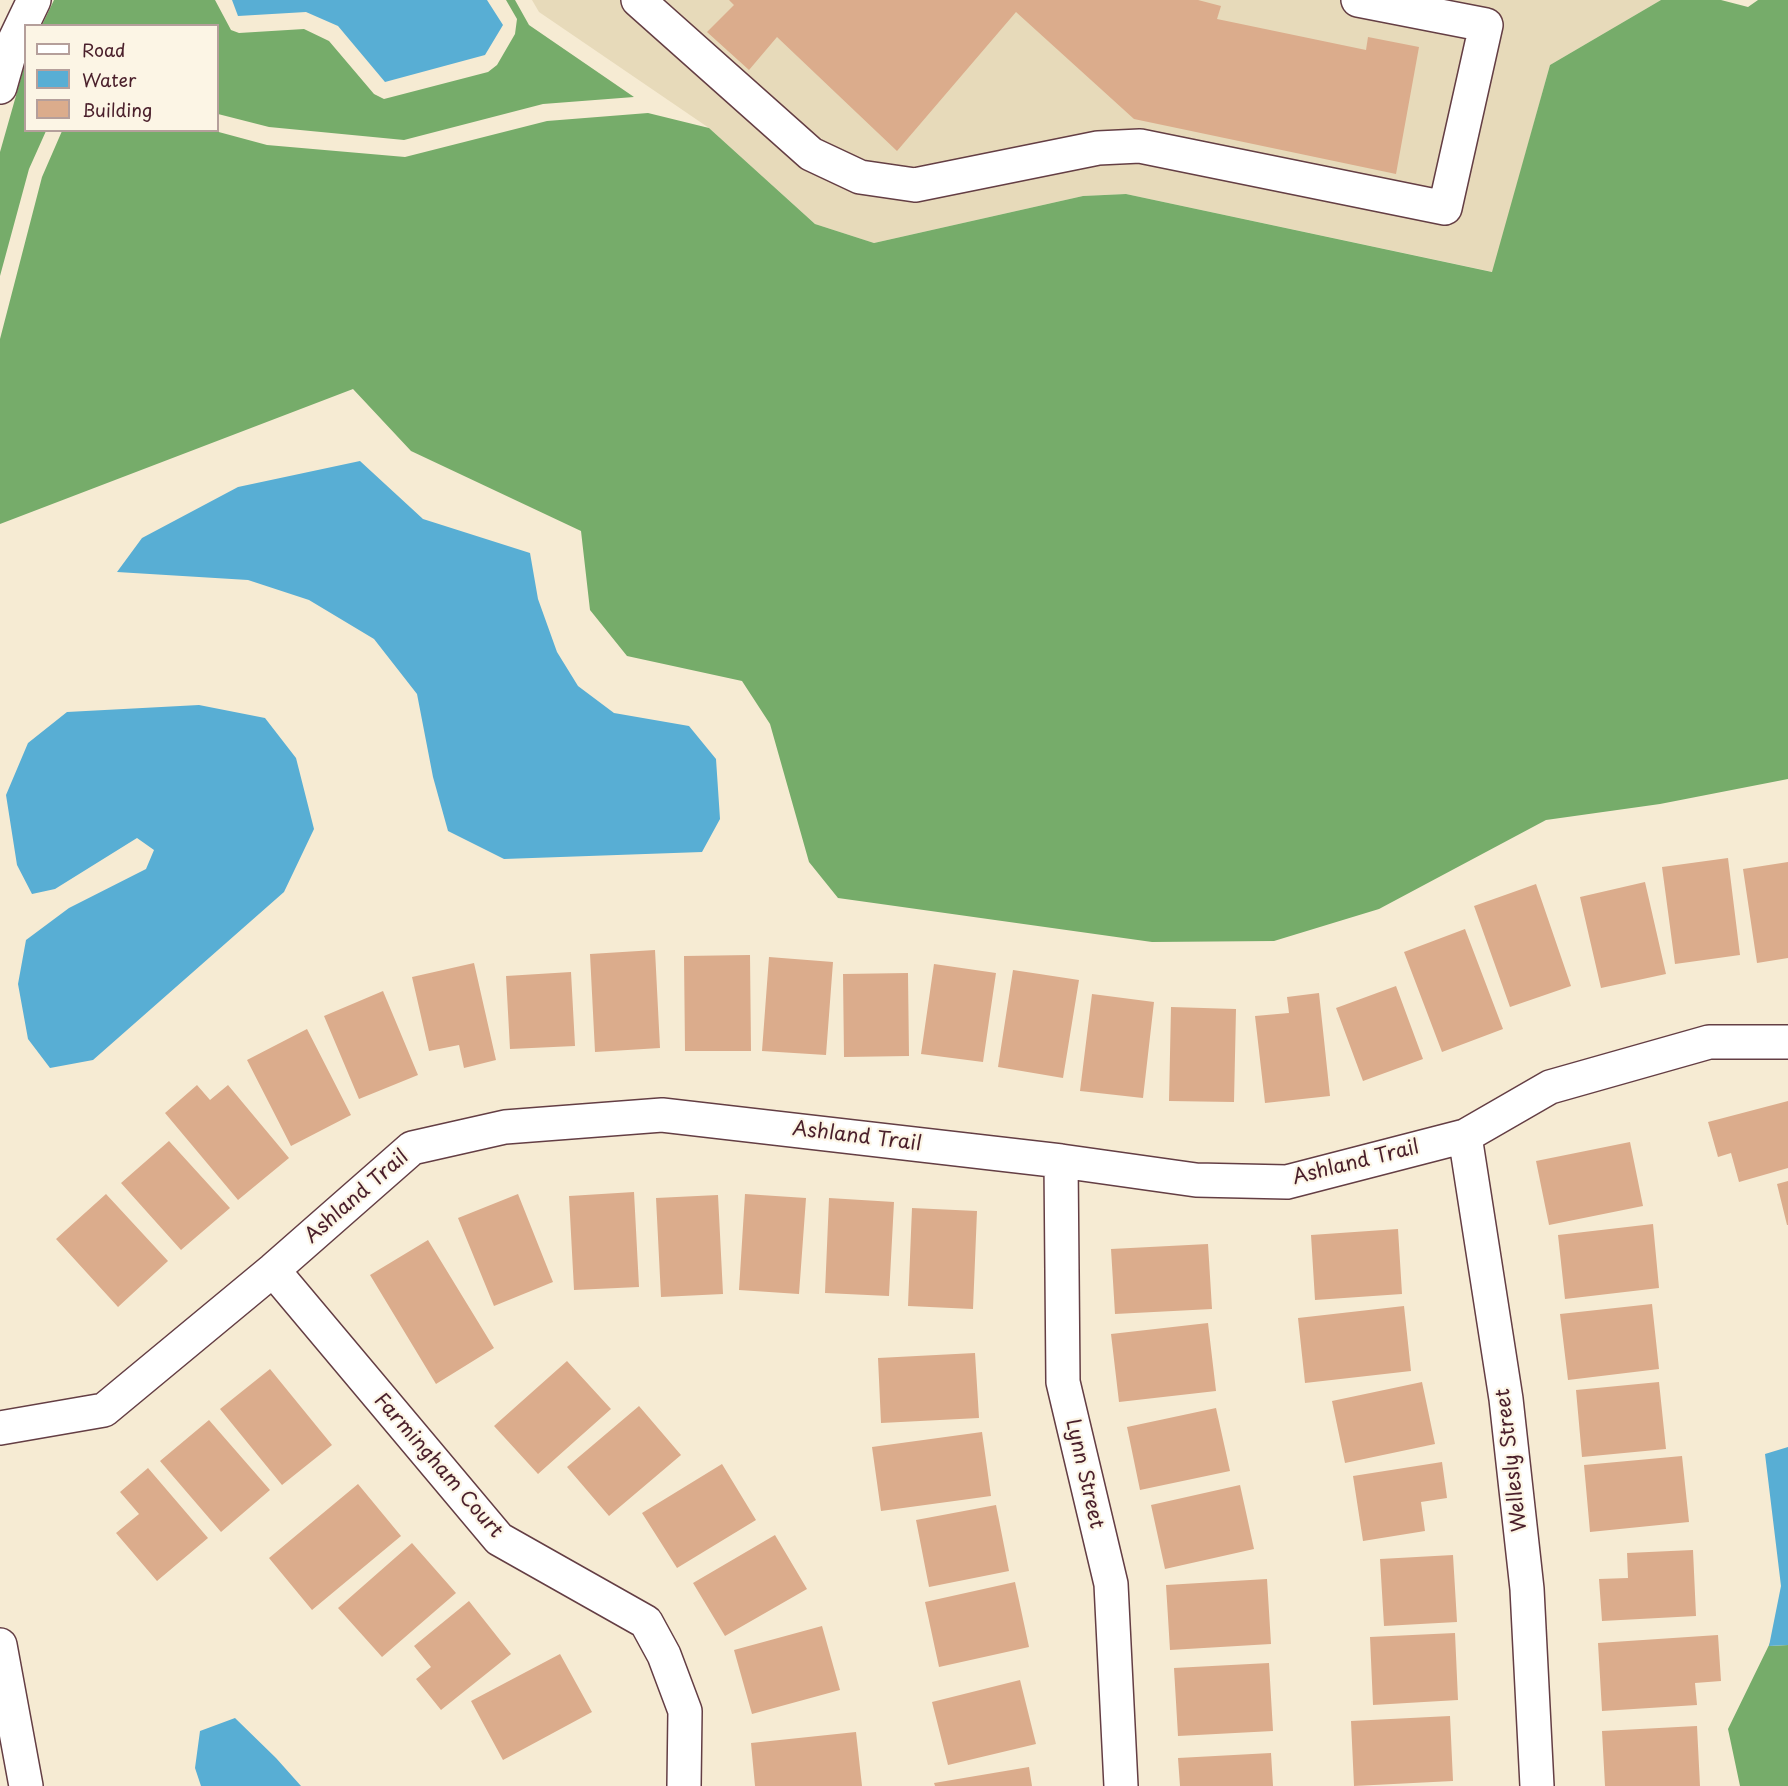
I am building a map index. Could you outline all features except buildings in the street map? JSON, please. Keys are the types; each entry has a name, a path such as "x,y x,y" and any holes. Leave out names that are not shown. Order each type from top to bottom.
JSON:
{"street":[{"path":"0,87 11,48 34,0"},
{"path":"638,0 812,154 860,177 915,184 1098,148 1140,146 1445,208 1486,25 1358,0"},
{"name":"Ashland Trail","path":"0,1428 104,1410 273,1270 412,1148 505,1127 662,1115 1061,1161 1196,1180 1287,1182 1465,1136 1550,1087 1709,1042 1788,1042"},
{"name":"Wellesly Street","path":"1465,1136 1509,1422 1527,1589 1537,1786"},
{"name":"Lynn Street","path":"1061,1161 1063,1382 1111,1584 1121,1786"},
{"name":"Farmingham Court","path":"273,1270 499,1539 646,1622 664,1655 685,1711 684,1786"},
{"path":"0,1645 26,1786"}],"shaded area":[{"path":"532,0 1661,0 1550,65 1493,272 1126,194 1083,196 874,243 815,224 709,128 539,12"}],"green space":[{"path":"54,0 215,0 231,30 239,33 304,29 329,41 374,94 384,99 488,72 497,65 515,34 517,19 506,0 515,0 529,25 634,97 543,104 404,140 269,127 219,114 219,24 42,24"},
{"path":"1661,0 1721,0 1748,7 1758,0 1788,0 1788,779 1660,804 1546,820 1379,909 1274,941 1152,942 838,898 809,862 770,724 742,681 627,656 590,610 581,531 411,451 353,389 0,524 0,339 42,177 62,132 219,132 267,145 405,157 547,121 648,113 709,128 815,224 874,243 1083,196 1126,194 1492,272 1550,65"},
{"path":"24,68 24,132 46,132 29,169 0,276 0,152"},
{"path":"1770,1643 1770,1646 1788,1645 1788,1786 1740,1786 1728,1729"}],"water":[{"path":"232,0 487,0 503,25 485,55 385,82 338,26 306,12 238,16"},
{"path":"360,461 423,519 530,553 538,599 557,652 578,686 614,713 689,726 716,759 720,819 702,852 504,859 448,831 433,777 417,694 374,639 309,600 248,580 117,572 142,538 238,487"},
{"path":"199,705 265,718 296,758 314,829 284,892 93,1060 50,1068 28,1039 18,984 26,940 69,908 146,869 154,850 137,838 55,889 32,894 17,865 6,795 28,743 67,712"},
{"path":"1788,1447 1788,1645 1769,1646 1781,1586 1765,1454"},
{"path":"235,1718 301,1786 201,1786 195,1768 200,1731"}]}
